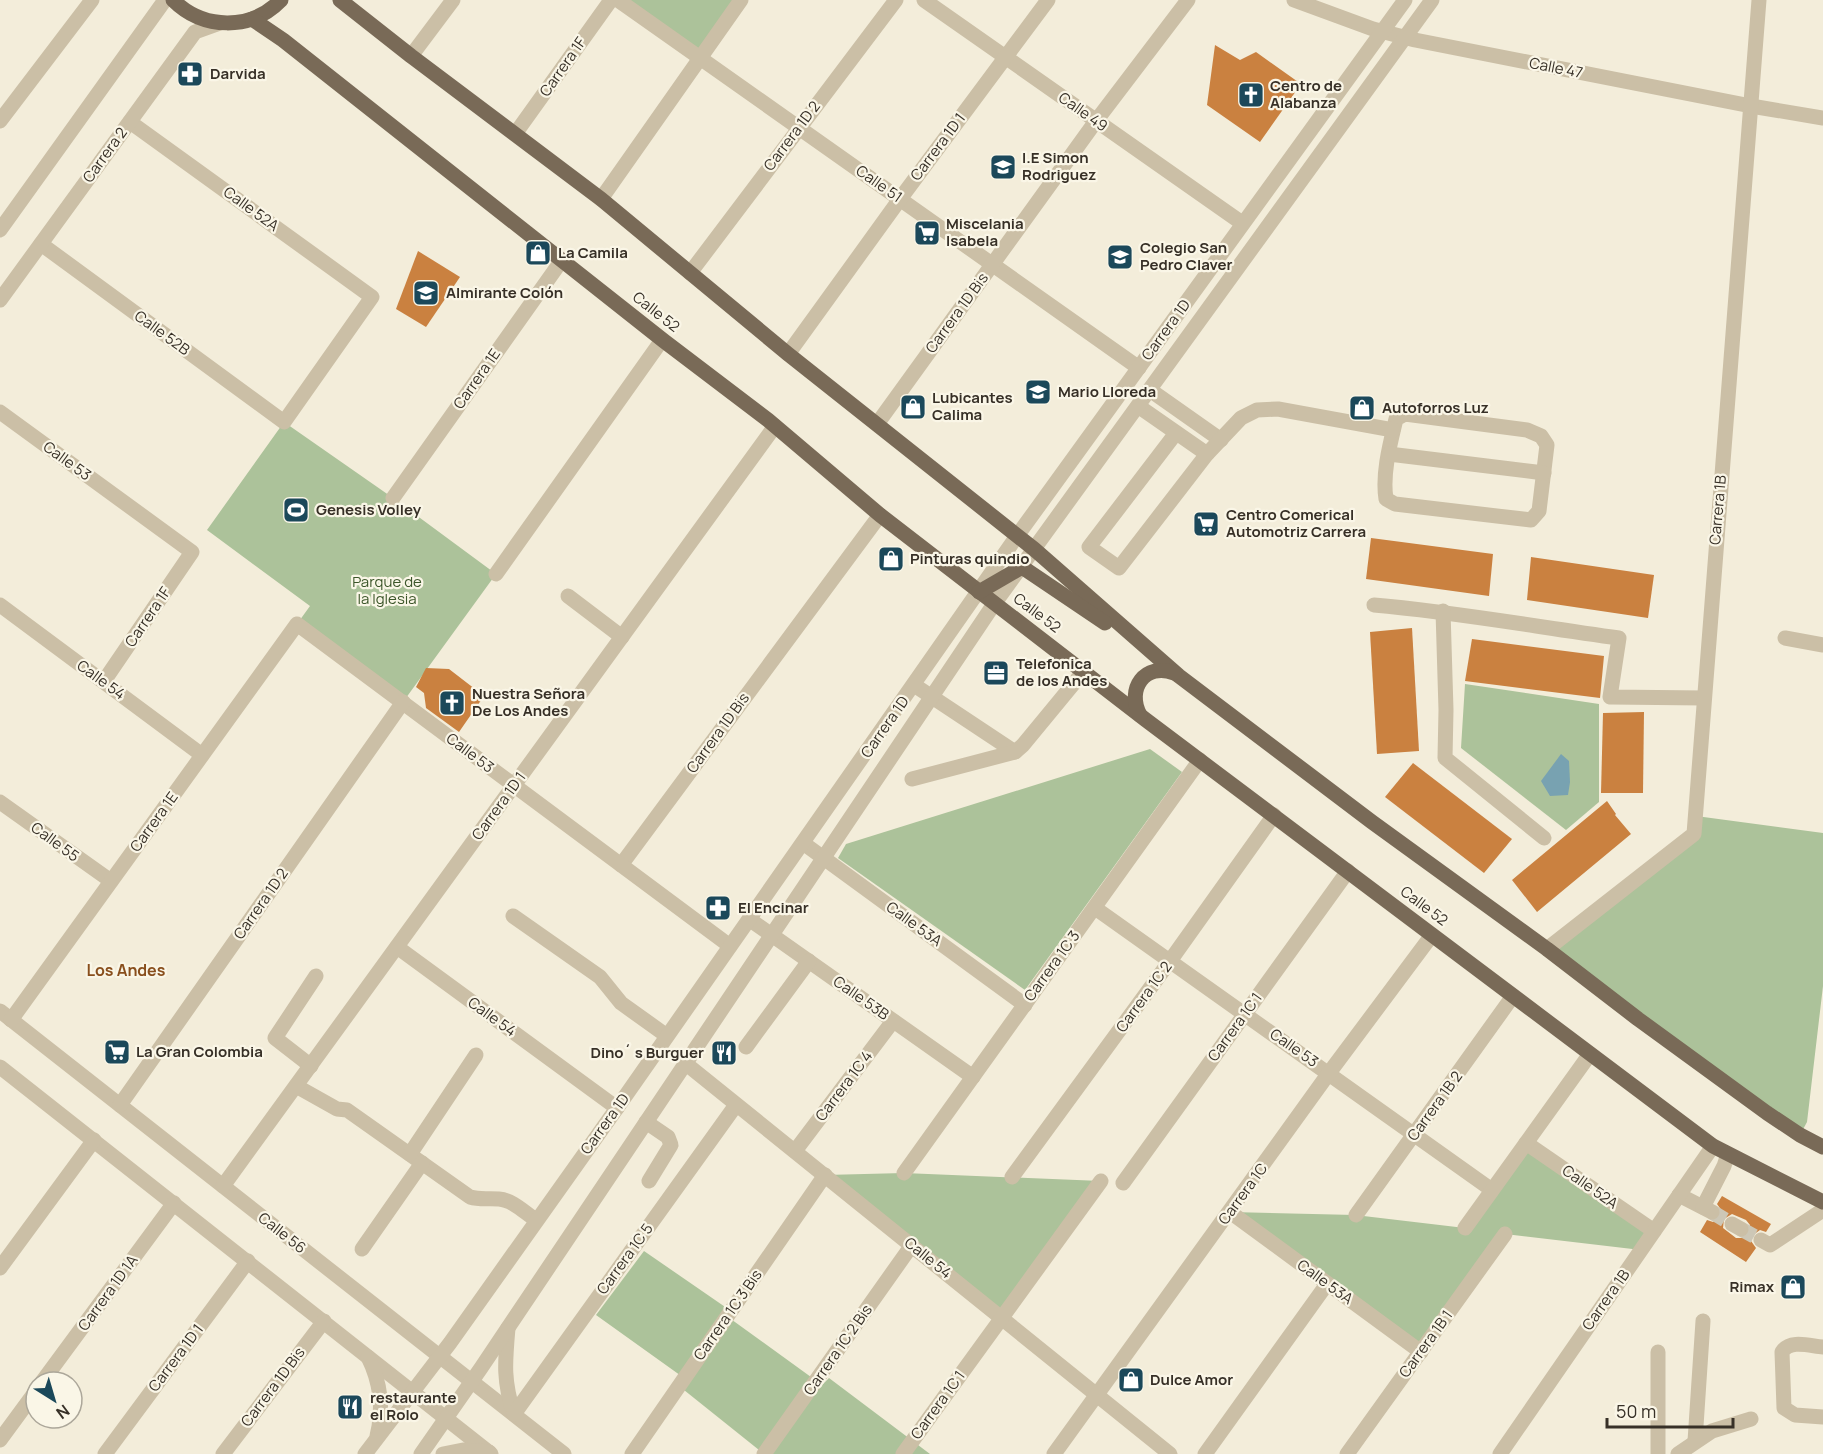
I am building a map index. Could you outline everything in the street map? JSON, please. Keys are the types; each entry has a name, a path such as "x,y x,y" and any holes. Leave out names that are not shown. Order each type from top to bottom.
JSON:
{"main road":[{"path":"173,0 192,15 220,23 236,23 252,19 265,13 281,0"},
{"path":"340,0 601,199 788,354 1034,549 1179,676 1638,1019 1767,1113 1823,1147"},
{"name":"Calle 52","path":"252,19 292,47 662,340 775,426 880,515 1146,720 1713,1146 1823,1202"},
{"path":"979,592 1022,567 1157,658"},
{"path":"1146,720 1140,715 1134,700 1137,684 1142,678 1156,670 1165,670 1179,676"}],"street":[{"path":"0,121 92,0"},
{"path":"0,230 165,0"},
{"path":"411,56 453,0"},
{"name":"Carrera 1F","path":"515,134 611,0"},
{"name":"Calle 51","path":"618,0 1139,368"},
{"path":"601,199 741,0"},
{"name":"Carrera 1D 2","path":"690,273 896,0"},
{"name":"Calle 49","path":"924,0 1242,223"},
{"name":"Carrera 1D 1","path":"788,354 1048,0"},
{"name":"Carrera 1D Bis","path":"877,424 1096,121 1188,0"},
{"name":"Calle 47","path":"1294,0 1405,38 1751,106 1823,117"},
{"name":"Carrera 1D","path":"365,1454 440,1356 617,1108 1017,536 1405,0"},
{"name":"Carrera 1D","path":"421,1454 994,604 1432,0"},
{"name":"Carrera 1B","path":"1547,949 1694,834 1759,0"},
{"name":"Carrera 2","path":"0,300 195,32 220,23"},
{"name":"Calle 52A","path":"130,122 372,297 284,422"},
{"name":"Calle 52B","path":"41,243 284,422"},
{"name":"Carrera 1E","path":"393,498 562,260"},
{"path":"496,574 662,340"},
{"path":"1150,390 1221,440"},
{"path":"1138,406 1207,454"},
{"path":"1176,433 1089,547 1119,568 1207,454 1241,418 1257,410 1278,410 1394,430"},
{"name":"Calle 53","path":"0,412 192,552"},
{"path":"1405,414 1527,430 1541,436 1547,445 1539,512 1531,520 1395,504 1386,499 1384,486 1394,430 1396,419 1405,414"},
{"name":"Carrera 1D 1","path":"223,1186 775,426"},
{"path":"1389,454 1544,473"},
{"name":"Carrera 1D Bis","path":"621,865 880,515"},
{"name":"Carrera 1F","path":"104,681 192,552"},
{"path":"568,596 622,637"},
{"name":"Calle 54","path":"0,605 202,755"},
{"path":"1374,605 1443,611 1619,638 1610,697 1704,698"},
{"path":"1443,611 1445,758 1544,838"},
{"name":"Carrera 1E","path":"6,1016 111,881 297,624"},
{"name":"Calle 53","path":"297,624 730,946"},
{"path":"1785,638 1823,645"},
{"path":"912,779 1016,752 1084,670"},
{"path":"914,685 1016,752"},
{"name":"Carrera 1D 2","path":"120,1105 402,702"},
{"name":"Carrera 1C 3","path":"904,1173 1200,760"},
{"name":"Calle 55","path":"0,802 111,881"},
{"name":"Carrera 1C 2","path":"1012,1177 1170,962 1274,815"},
{"name":"Calle 53A","path":"803,843 1025,1005"},
{"name":"Carrera 1C 1","path":"1123,1183 1348,871"},
{"name":"Calle 53","path":"1095,908 1492,1190"},
{"path":"513,916 600,977 621,1003 667,1036"},
{"name":"Calle 53B","path":"749,919 973,1077"},
{"name":"Carrera 1C","path":"1054,1454 1329,1073 1432,935"},
{"name":"Calle 54","path":"397,947 617,1108"},
{"path":"746,1047 809,961"},
{"path":"311,1066 275,1038 316,976"},
{"name":"Carrera 1B 2","path":"1356,1215 1513,996"},
{"name":"Calle 56","path":"6,1016 564,1454"},
{"name":"Carrera 1C 4","path":"795,1151 893,1021"},
{"path":"1465,1228 1590,1054"},
{"path":"362,1249 476,1055"},
{"name":"Calle 54","path":"685,1063 1170,1454"},
{"path":"0,1067 490,1453"},
{"path":"296,1086 337,1109 347,1110 470,1197 509,1202 536,1220"},
{"name":"Carrera 1C 5","path":"514,1414 736,1105"},
{"path":"645,1122 668,1137 670,1145 649,1180"},
{"path":"0,1268 94,1140"},
{"name":"Calle 52A","path":"1526,1143 1654,1231"},
{"name":"Carrera 1B","path":"1500,1454 1713,1146"},
{"path":"1679,1195 1707,1210 1728,1154"},
{"name":"Carrera 1C 3 Bis","path":"632,1454 825,1175"},
{"name":"Carrera 1C 1","path":"903,1454 1101,1181"},
{"name":"Carrera 1D 1A","path":"51,1370 174,1203"},
{"path":"1761,1239 1770,1245 1823,1210"},
{"name":"Calle 53A","path":"1230,1212 1421,1352"},
{"name":"Carrera 1B 1","path":"1347,1454 1505,1234"},
{"name":"Carrera 1C 2 Bis","path":"764,1454 912,1245"},
{"name":"Carrera 1D 1","path":"105,1454 248,1261"},
{"path":"1205,1454 1327,1284"},
{"name":"Carrera 1D Bis","path":"223,1454 324,1321"},
{"path":"1695,1441 1703,1321"},
{"path":"509,1326 505,1375 514,1414"},
{"path":"1823,1347 1791,1344 1782,1352 1784,1408 1795,1415 1823,1417"},
{"path":"1658,1352 1658,1454"},
{"path":"367,1354 380,1392 381,1412 376,1440"},
{"path":"0,1440 24,1407"},
{"path":"1678,1454 1712,1431 1751,1419"},
{"path":"443,1454 463,1450 490,1453"}],"green space":[{"path":"619,0 741,0 701,57"},
{"name":"Parque de la Iglesia","path":"284,422 496,574 403,702 297,624 310,606 207,530"},
{"path":"1465,684 1599,704 1599,802 1566,830 1461,748"},
{"path":"1150,749 1182,772 1025,990 838,858 846,844"},
{"path":"1696,816 1823,833 1823,986 1807,1122 1800,1135 1547,949 1693,834"},
{"path":"1526,1143 1654,1231 1641,1250 1505,1234 1421,1352 1230,1212 1355,1215 1465,1228"},
{"path":"904,1173 1101,1181 1001,1317 825,1175"},
{"path":"644,1251 731,1311 728,1317 822,1385 829,1378 930,1454 764,1454 679,1386 684,1378 596,1315"}],"water":[{"path":"1561,754 1569,761 1568,795 1550,796 1541,781"}],"building":[{"name":"Centro de Alabanza","path":"1215,45 1240,60 1256,52 1301,84 1260,142 1207,105"},
{"name":"Almirante Colón","path":"418,251 460,277 426,327 396,309"},
{"path":"1371,538 1493,554 1489,596 1366,579"},
{"path":"1531,557 1654,575 1648,618 1527,600"},
{"path":"1412,628 1419,751 1377,754 1370,632"},
{"path":"1472,639 1604,656 1600,698 1465,681"},
{"name":"Nuestra Señora De Los Andes","path":"426,668 449,669 484,696 459,732 426,708 424,693 416,687"},
{"path":"1644,712 1643,793 1601,793 1603,713"},
{"path":"1413,763 1512,839 1484,873 1385,797"},
{"path":"1607,801 1631,834 1537,912 1512,880"},
{"path":"1722,1196 1771,1224 1766,1232 1760,1230 1753,1235 1751,1241 1756,1248 1746,1262 1700,1232 1707,1220 1713,1222 1720,1217 1722,1211 1717,1204","holes":["1732,1214 1746,1220 1750,1225 1750,1233 1745,1238 1736,1238 1723,1228 1724,1219"]}],"tunnel":[{"path":"1712,1212 1732,1224"},
{"path":"1741,1229 1761,1240"}],"place":[{"name":"Darvida","path":"190,74"},
{"name":"Centro de Alabanza","path":"1251,95"},
{"name":"I.E Simon Rodriguez","path":"1003,167"},
{"name":"Miscelania Isabela","path":"927,233"},
{"name":"La Camila","path":"538,253"},
{"name":"Colegio San Pedro Claver","path":"1120,257"},
{"name":"Almirante Colón","path":"426,293"},
{"name":"Mario Lloreda","path":"1038,392"},
{"name":"Lubicantes Calima","path":"913,407"},
{"name":"Autoforros Luz","path":"1362,408"},
{"name":"Genesis Volley","path":"296,510"},
{"name":"Centro Comerical Automotriz Carrera","path":"1206,524"},
{"name":"Pinturas quindio","path":"891,559"},
{"name":"Telefonica de los Andes","path":"996,673"},
{"name":"Nuestra Señora De Los Andes","path":"452,703"},
{"name":"El Encinar","path":"718,908"},
{"name":"La Gran Colombia","path":"117,1052"},
{"name":"Dino´ s Burguer","path":"724,1053"},
{"name":"Rimax","path":"1793,1287"},
{"name":"Dulce Amor","path":"1131,1380"},
{"name":"restaurante el Rolo","path":"350,1407"}],"district":[{"name":"Los Andes","path":"126,970"}]}
